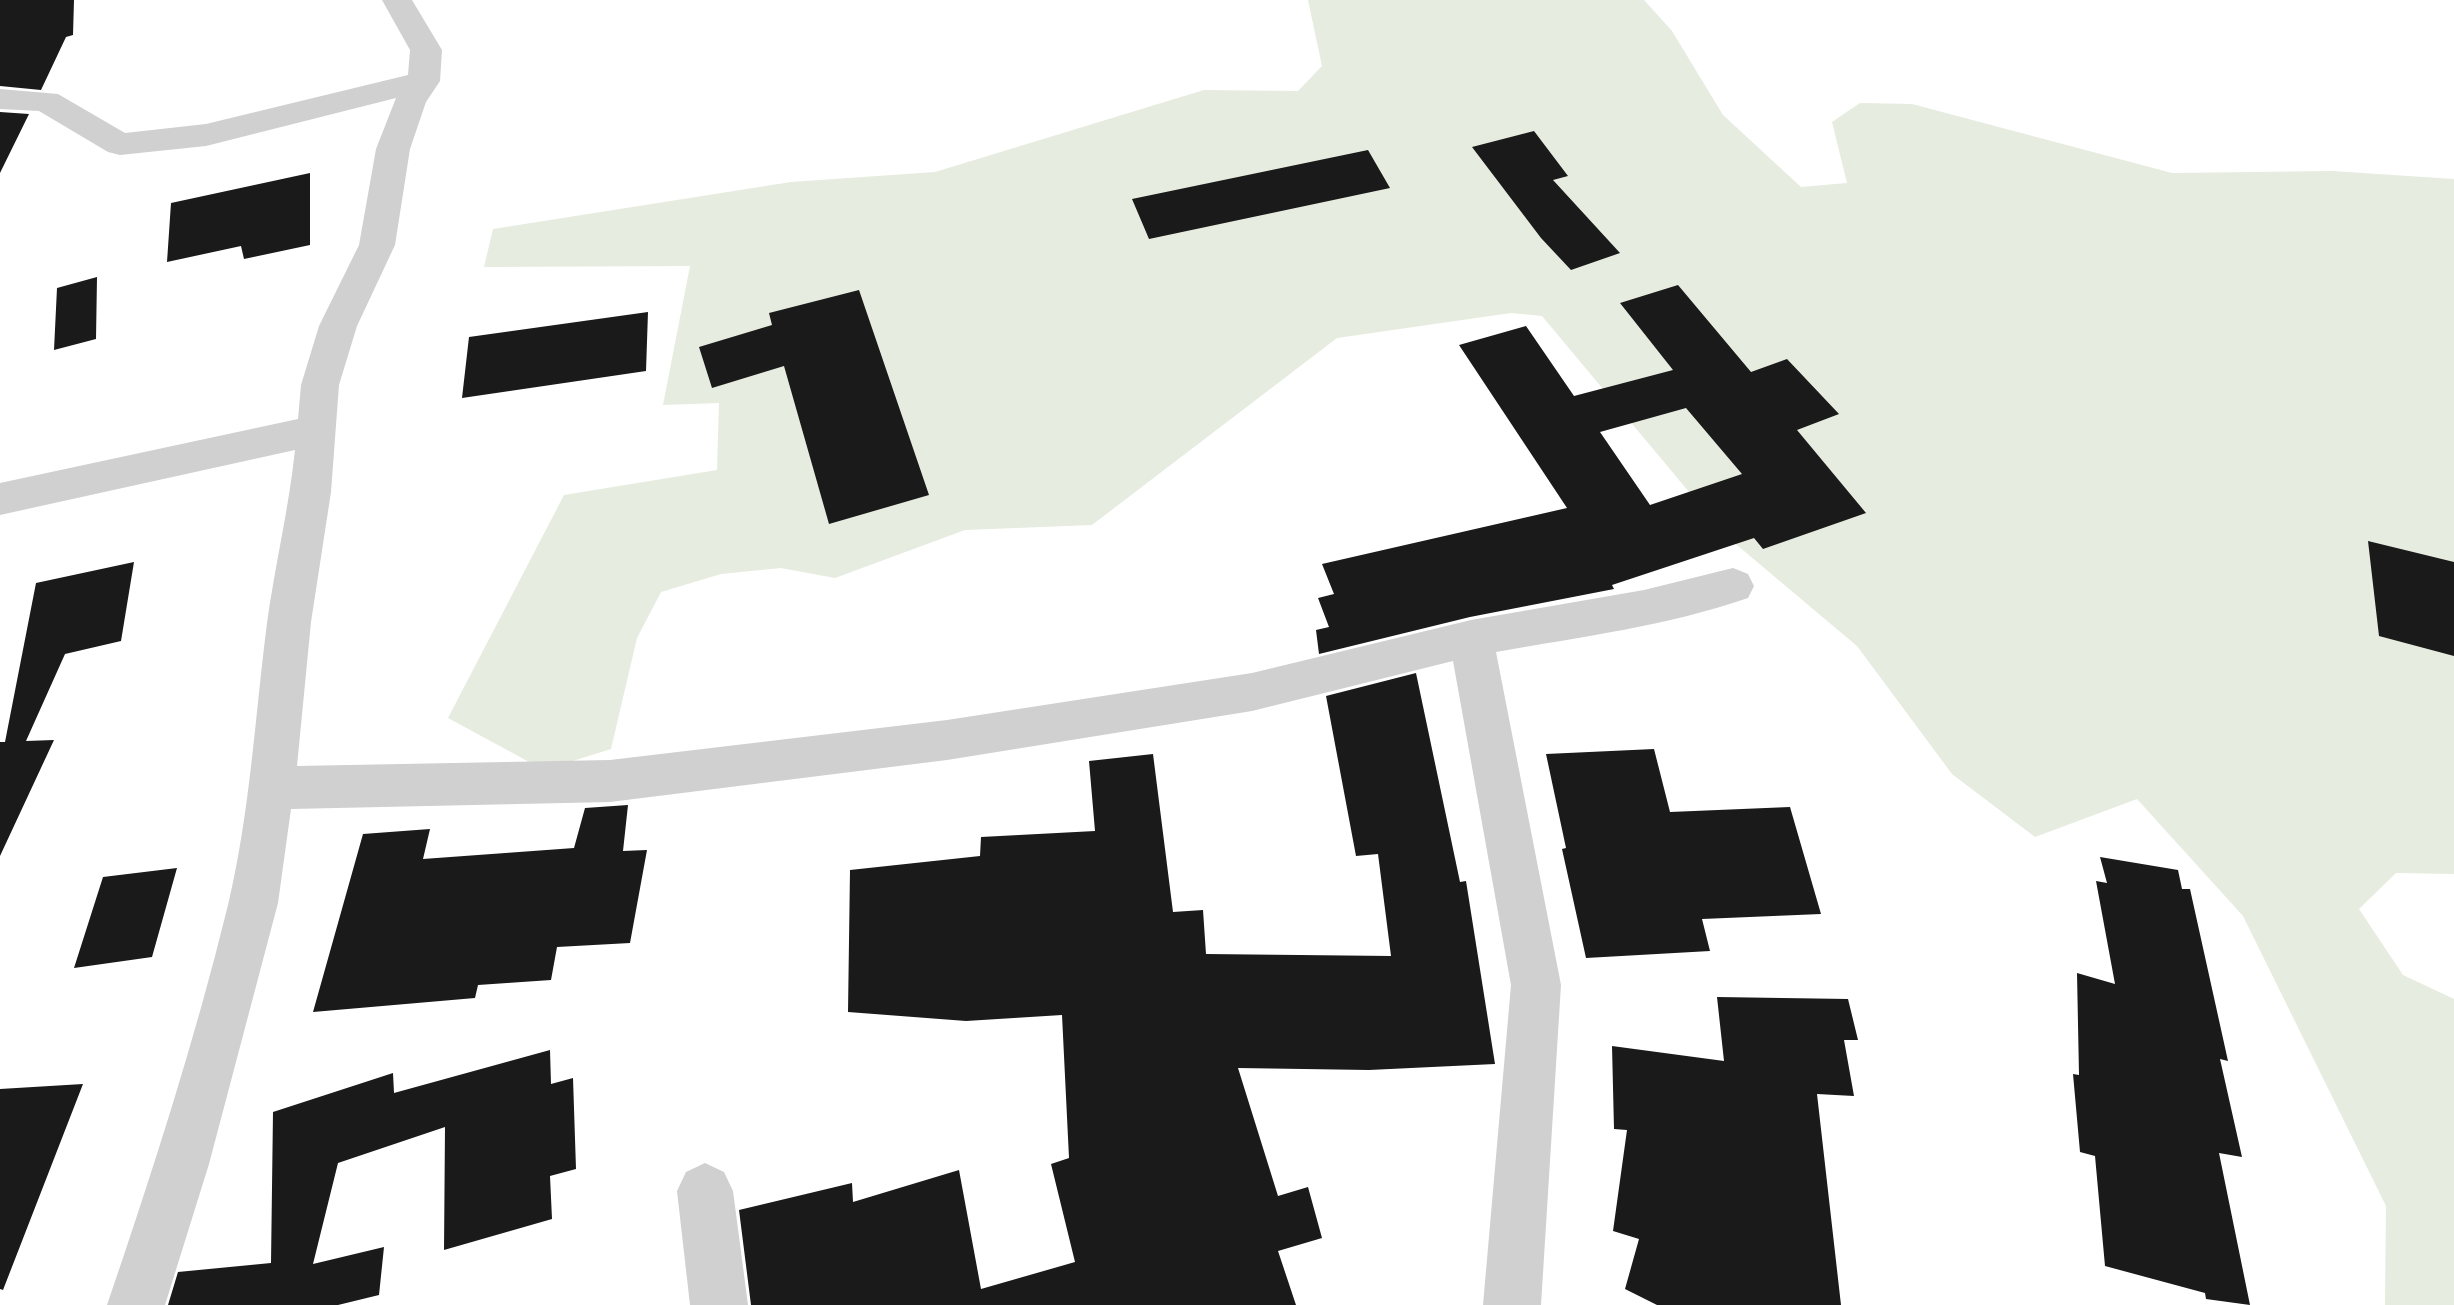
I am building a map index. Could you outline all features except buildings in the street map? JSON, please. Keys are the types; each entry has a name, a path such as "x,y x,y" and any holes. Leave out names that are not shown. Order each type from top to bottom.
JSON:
{"street":[{"path":"136,1305 182,1164 253,903 271,788 289,622 311,492 320,385 338,326 377,245 393,149 410,102 424,81 426,50 397,0"},
{"path":"0,99 46,101 120,144 206,135 424,81"},
{"path":"0,499 316,430"},
{"path":"271,788 610,781 947,740 1252,692 1471,638 1644,608 1733,586"},
{"path":"1471,638 1536,985 1512,1305"},
{"path":"705,1191 719,1305"}],"shaded area":[{"path":"1308,0 1644,0 1672,31 1723,115 1801,187 1847,183 1832,122 1860,103 1912,104 2172,173 2332,171 2454,179 2454,874 2396,873 2359,909 2403,975 2454,999 2454,1305 2385,1305 2386,1206 2243,916 2137,799 2035,837 1952,774 1857,646 1725,535 1542,316 1511,313 1337,338 1092,525 965,530 835,578 781,568 721,574 661,592 637,638 611,749 544,770 448,718 564,495 717,470 719,403 663,405 690,266 484,267 493,229 791,182 935,172 1204,90 1298,91 1322,66"}]}
